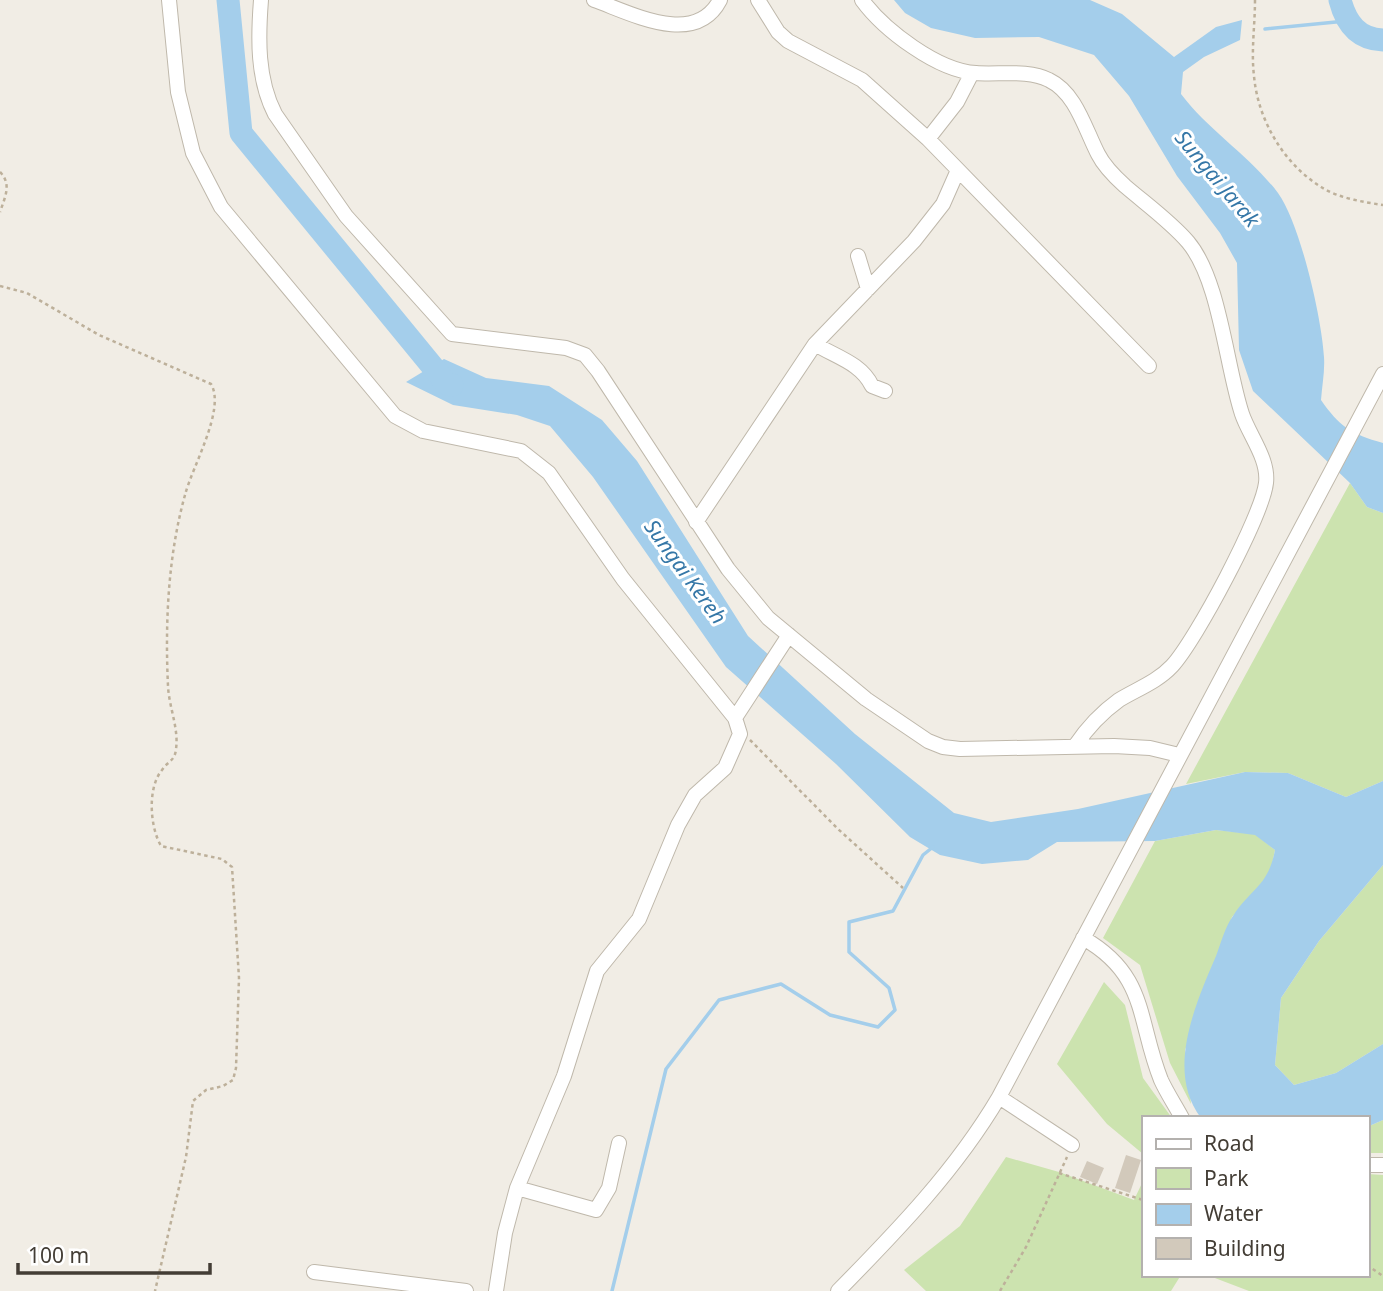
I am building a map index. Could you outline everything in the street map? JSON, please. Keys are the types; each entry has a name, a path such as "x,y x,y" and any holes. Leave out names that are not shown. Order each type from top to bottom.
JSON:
{"street":[{"path":"169,0 178,92 193,153 221,207 394,416 423,430 521,451 549,473 623,579 735,718 740,734 725,768 695,795 678,825 639,919 617,951 597,971 565,1076 517,1188 505,1233 496,1291"},
{"path":"261,0 262,80 266,97 346,216 452,334 566,348 585,355 728,569 786,639 866,699 943,747 1150,748 1177,760"},
{"path":"594,0 658,23 685,25 703,19 715,10 720,0"},
{"path":"758,0 778,32 788,41 862,80 928,139 1149,366"},
{"path":"862,0 883,25 906,42 951,66 972,73 1028,75 1049,80 1070,97 1099,156 1115,176 1188,243 1205,268 1242,414 1265,465 1266,483 1241,545 1185,649 1157,680 1106,710 1087,728 1075,746"},
{"path":"928,139 957,102 972,73"},
{"path":"696,522 815,344 914,241 943,204 958,170"},
{"path":"858,256 868,289"},
{"path":"815,344 856,365 865,373 872,386 885,391"},
{"path":"838,1291 908,1220 979,1130 999,1097 1383,374"},
{"path":"735,718 786,639"},
{"path":"1083,938 1121,968 1139,999 1161,1080 1181,1116"},
{"path":"999,1097 1072,1145"},
{"path":"517,1188 596,1210 609,1188 620,1143"},
{"path":"314,1272 466,1291"}],"path":[{"path":"1255,0 1253,75 1259,105 1272,137 1295,166 1322,188 1358,201 1383,205"},
{"path":"0,172 7,181 0,212"},
{"path":"0,286 27,293 99,335 211,384 216,393 213,418 185,495 176,535 166,625 168,689 177,741 175,758 156,778 152,802 155,836 161,846 222,859 232,867 239,978 236,1068 233,1080 223,1086 206,1090 193,1101 186,1157 155,1291"},
{"path":"740,734 757,743 838,829 903,888"},
{"path":"1000,1291 1026,1247 1072,1145"},
{"path":"1059,1173 1142,1200"}],"green space":[{"path":"1350,483 1367,507 1383,513 1383,781 1346,797 1288,773 1245,772 1186,784"},
{"path":"1216,830 1255,834 1275,850 1270,874 1232,917 1185,1050 1191,1104 1170,1063 1140,965 1103,938 1155,841"},
{"path":"1383,865 1383,1044 1336,1073 1294,1085 1275,1065 1281,998 1319,941"},
{"path":"1104,982 1125,1005 1143,1078 1171,1116 1142,1116 1142,1153 1107,1124 1057,1064"},
{"path":"1383,1120 1383,1153 1369,1153 1369,1126"},
{"path":"1006,1157 1059,1172 1134,1200 1142,1183 1142,1277 1180,1277 1171,1291 926,1291 904,1270 960,1226"},
{"path":"1369,1174 1383,1175 1383,1291 1249,1291 1212,1277 1369,1277"}],"water":[{"name":"Sungai Jarak","path":"894,0 1090,0 1122,14 1174,57 1216,27 1242,20 1240,40 1204,57 1183,72 1181,94 1204,120 1267,180 1286,207 1302,248 1319,320 1324,362 1321,400 1347,428 1383,443 1383,513 1367,507 1350,483 1253,391 1239,350 1237,263 1220,233 1177,176 1129,96 1094,55 1039,37 975,38 931,28 905,13"},
{"path":"444,359 486,378 549,386 602,420 637,461 748,636 855,734 954,813 991,822 1078,809 1245,772 1288,773 1346,797 1383,781 1383,865 1319,941 1281,998 1275,1065 1294,1085 1336,1073 1383,1044 1383,1120 1369,1126 1369,1116 1200,1116 1190,1099 1185,1079 1185,1058 1200,995 1228,925 1263,880 1275,850 1255,835 1216,830 1155,841 1057,842 1028,860 982,864 940,855 910,837 836,764 726,667 593,477 550,426 517,415 453,405 406,382"}],"building":[{"path":"1126,1155 1141,1160 1130,1193 1115,1188"},
{"path":"1087,1161 1104,1168 1097,1184 1080,1177"}],"waterway":[{"name":"Sungai Kereh","path":"228,0 241,133 446,383 452,385"},
{"path":"1340,0 1354,28 1367,37 1383,40"},
{"path":"1265,29 1346,21"},
{"path":"612,1291 666,1069 719,1000 781,984 830,1015 878,1027 895,1010 889,988 849,952 849,922 893,911 923,855 933,847"}]}
